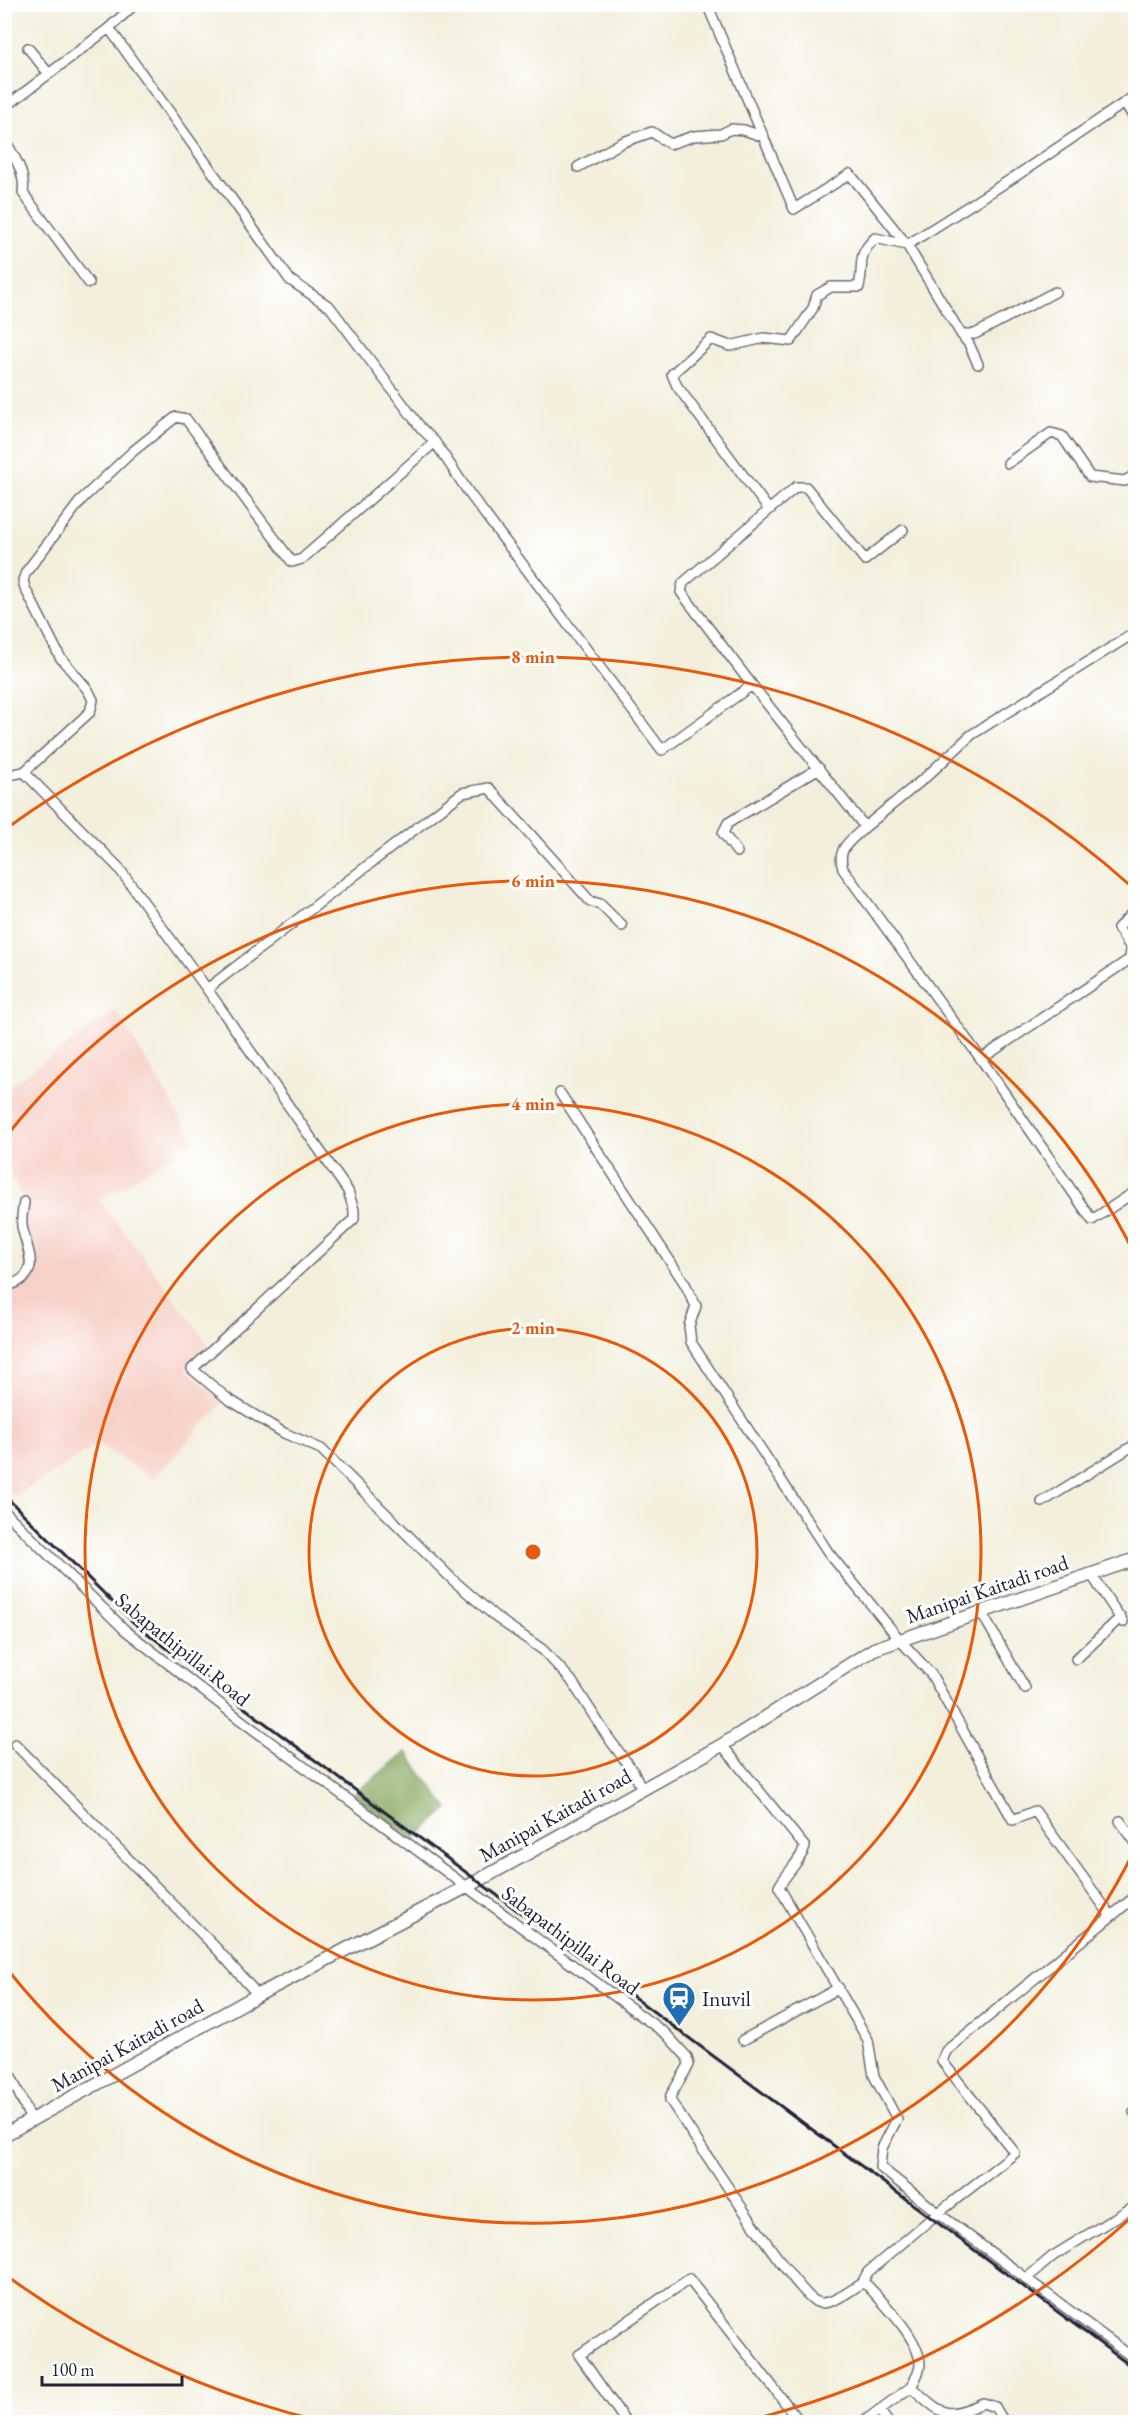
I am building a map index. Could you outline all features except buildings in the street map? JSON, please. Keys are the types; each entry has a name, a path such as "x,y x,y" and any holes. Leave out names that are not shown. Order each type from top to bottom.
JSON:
{"main road":[{"name":"Manipai Kaitadi road","path":"4,2135 258,1995 469,1886 722,1744 874,1649 1136,1559"}],"street":[{"path":"4,108 109,28 135,4"},
{"path":"707,4 794,209 850,174 907,245 969,344 978,364"},
{"path":"109,28 291,280 330,307 435,442 469,493 662,750 752,685"},
{"path":"28,48 49,74"},
{"path":"769,510 677,386 672,374 711,339 730,346 764,338 790,341 813,308 818,295 831,287 859,287 863,271 860,258 864,249 875,238 907,245 1016,176 1136,95"},
{"path":"1125,103 1136,121"},
{"path":"578,166 623,142 652,132 670,144 694,136 721,134 731,129 744,130 764,137"},
{"path":"4,139 17,160 25,182 23,193 88,283"},
{"path":"961,334 975,334 1055,292"},
{"path":"4,776 24,772 90,712 93,700 88,690 60,657 28,595 23,580 26,573 82,499 132,452 176,417 186,419 292,562 302,559 435,442"},
{"path":"1008,463 1051,433 1062,436 1090,477 1125,482 1136,474"},
{"path":"865,827 681,592 683,583 796,487 806,487 865,560 903,530"},
{"path":"1136,632 971,735 927,776 865,827 842,849 839,858 843,869 981,1059 1092,1220 1136,1191"},
{"path":"737,852 723,833 728,823 819,768"},
{"path":"24,772 118,867 207,989 348,1191 354,1210 354,1220 192,1369 228,1400 284,1433 321,1449 453,1580 497,1618 543,1650 571,1680 633,1771 642,1789"},
{"path":"207,989 462,793 489,788 590,901 600,904 622,926"},
{"path":"981,1059 1130,959 1131,948 1118,927 1136,909"},
{"path":"560,1093 685,1284 696,1306 689,1326 691,1342 828,1552 931,1674 1013,1820 1035,1811 1111,1916"},
{"path":"4,1287 16,1284 26,1277 32,1262 21,1223 24,1202"},
{"path":"1042,1502 1136,1444"},
{"name":"Sabapathipillai Road","path":"4,1511 125,1630 242,1721 469,1886 666,2034 687,2057 689,2065 670,2100 782,2264 810,2298 819,2303 828,2303 862,2283"},
{"path":"1076,1659 1122,1620 1091,1574"},
{"path":"981,1612 1025,1688"},
{"path":"15,1744 216,1948 258,1995"},
{"path":"722,1744 805,1847 802,1857 794,1864 779,1887 868,2040 874,2076 897,2119 882,2148 880,2167 938,2213 1136,2360"},
{"path":"1120,1821 1134,1836"},
{"path":"863,2422 911,2387 920,2367 917,2354 903,2327 868,2286 862,2283 868,2272 938,2213 1015,2153 942,2061 946,2051 1136,1896"},
{"path":"743,2040 839,1988"},
{"path":"4,2061 31,2120"},
{"path":"1027,2278 1053,2256 1136,2205"},
{"path":"626,2422 579,2355 689,2279 800,2422"},
{"path":"911,2387 942,2414 954,2414 983,2403 995,2407 1004,2422"},
{"path":"879,2410 888,2422"}],"shaded area":[{"path":"116,1010 194,1141 100,1200 210,1346 186,1368 223,1403 153,1479 99,1444 14,1497 5,1488 5,1289 27,1278 23,1223 26,1203 5,1165 4,1090"}],"green space":[{"path":"406,1752 448,1809 413,1840 353,1795"}],"railway":[{"path":"4,1495 133,1622 238,1703 1136,2370"}],"place":[{"name":"Inuvil","path":"679,2027"}]}
